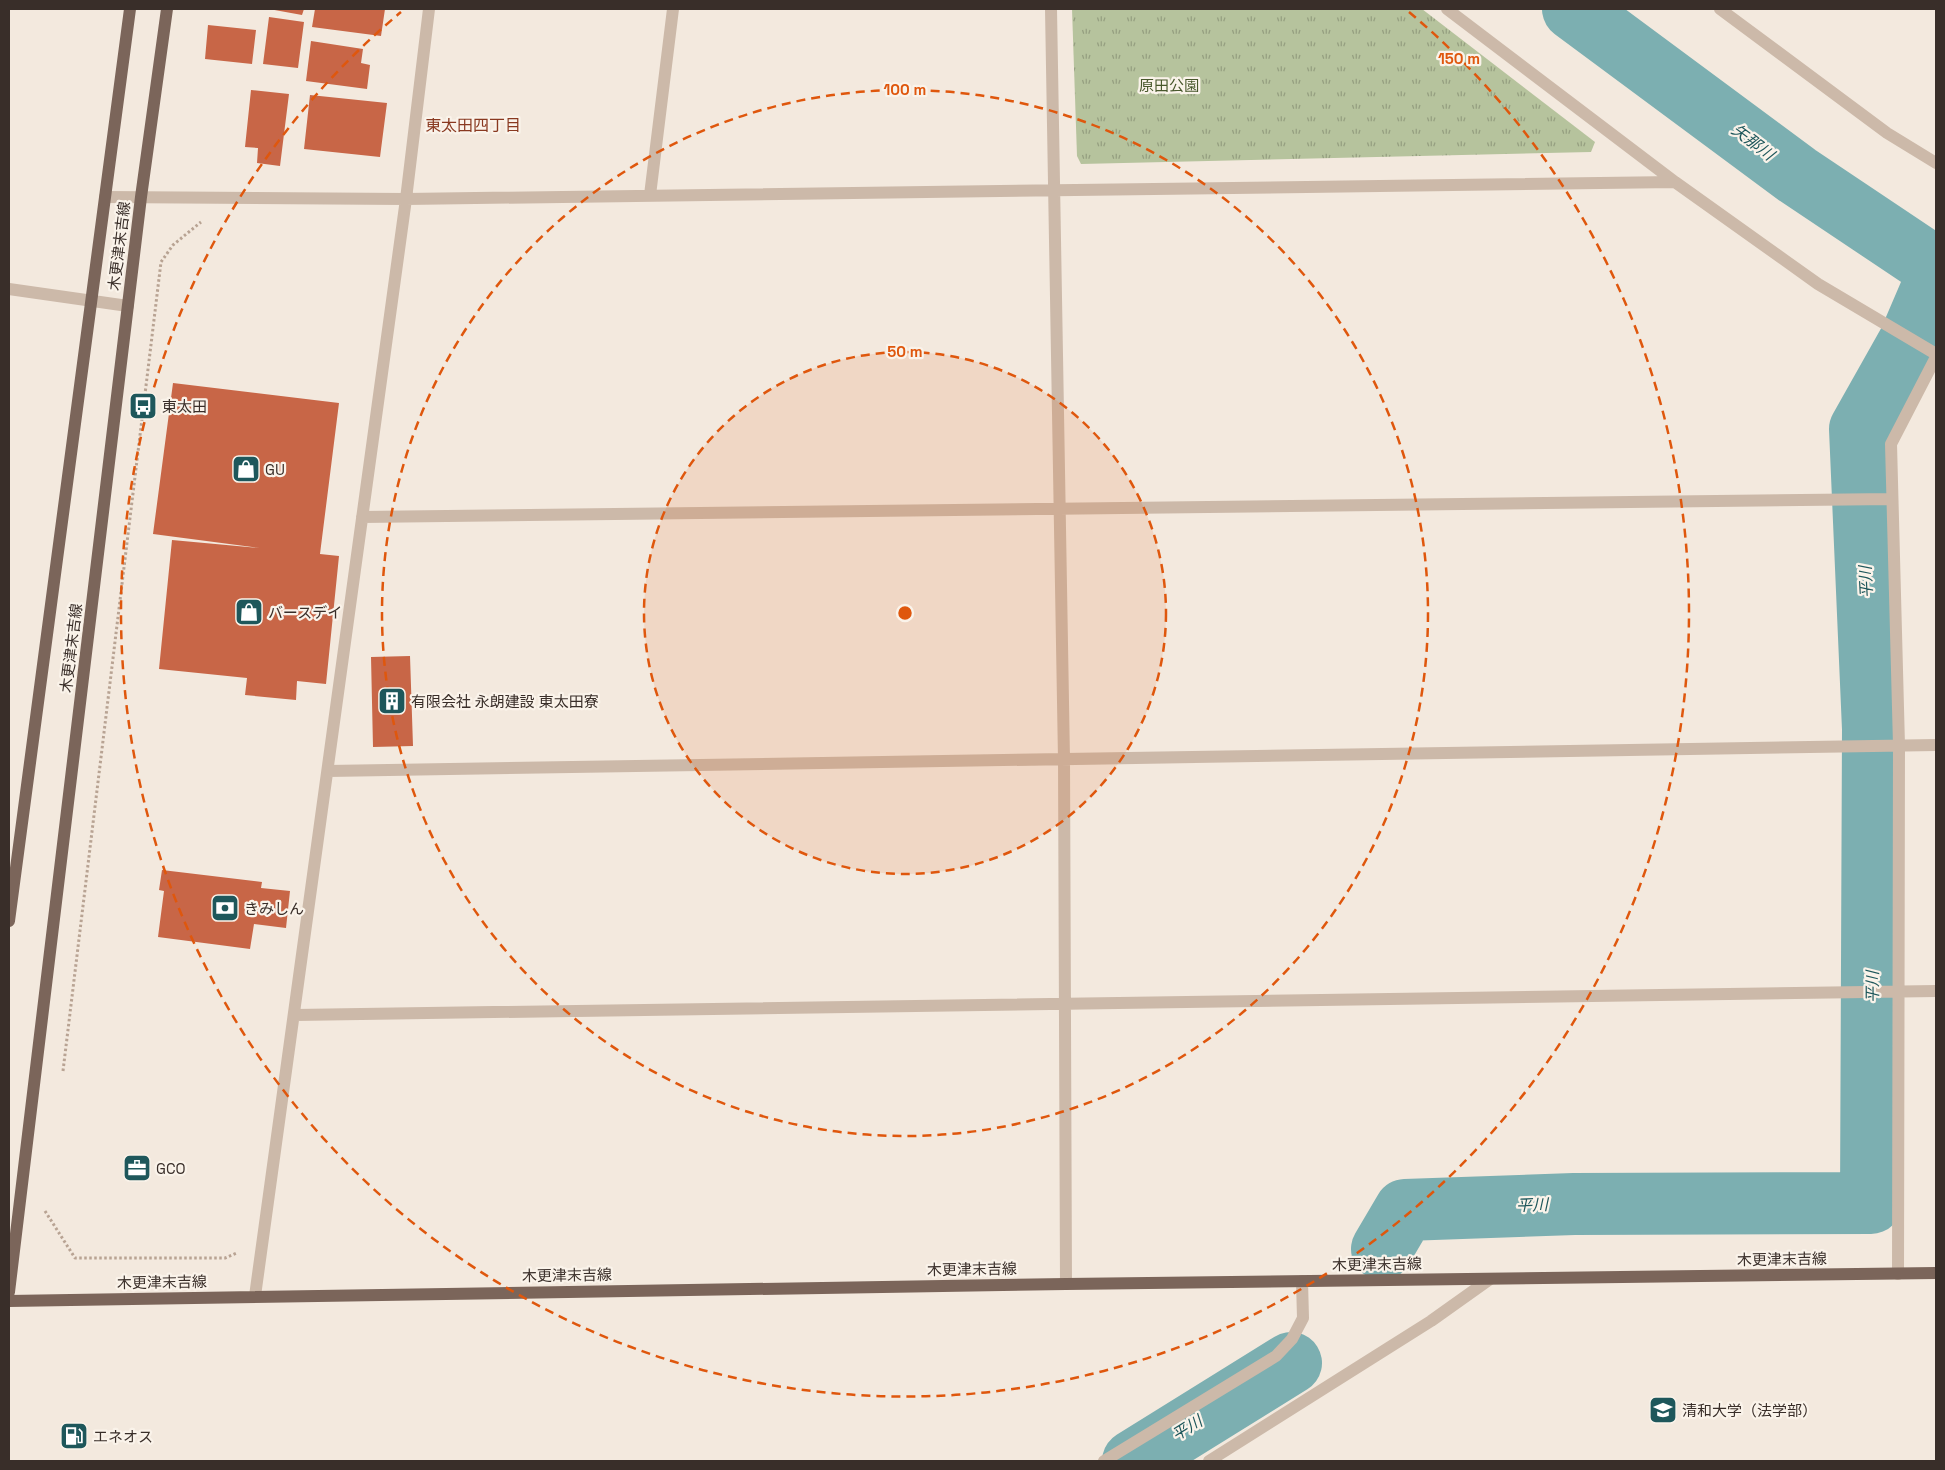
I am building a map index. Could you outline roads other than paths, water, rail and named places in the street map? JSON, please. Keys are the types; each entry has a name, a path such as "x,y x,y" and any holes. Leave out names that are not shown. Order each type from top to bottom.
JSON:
{"main road":[{"name":"木更津末吉線","path":"9,921 130,9"},
{"name":"木更津末吉線","path":"9,1292 141,197 167,9"},
{"name":"木更津末吉線","path":"9,1301 1066,1284 1936,1273"}],"street":[{"path":"255,1296 406,199 429,9"},
{"path":"650,195 673,9"},
{"path":"1052,9 1064,759 1066,1284"},
{"path":"1448,9 1675,182 1818,284 1901,332 1936,355 1891,444 1900,745 1898,1274"},
{"path":"1720,9 1887,134 1936,163"},
{"path":"106,197 406,199 1675,182"},
{"path":"9,289 128,306"},
{"path":"362,517 1892,498"},
{"path":"328,771 1936,745"},
{"path":"294,1015 1936,991"},
{"path":"1210,1461 1423,1326 1490,1279"},
{"path":"1104,1461 1276,1356 1292,1339 1303,1318 1302,1281"}],"waterway":[{"name":"矢那川","path":"1573,9 1797,175 1936,268"},
{"name":"平川","path":"1382,1249 1405,1210 1574,1204 1871,1203 1873,729 1860,429 1909,342 1936,279"},
{"name":"平川","path":"1133,1461 1291,1363"}],"place":[{"name":"東太田","path":"143,406"},
{"name":"GU","path":"246,469"},
{"name":"バースデイ","path":"249,612"},
{"name":"有限会社 永朗建設 東太田寮","path":"392,701"},
{"name":"きみしん","path":"225,908"},
{"name":"GCO","path":"137,1168"},
{"name":"清和大学（法学部）","path":"1663,1410"},
{"name":"エネオス","path":"74,1436"}],"district":[{"name":"東太田四丁目","path":"473,125"}],"park label":[{"name":"原田公園","path":"1169,85"}]}
